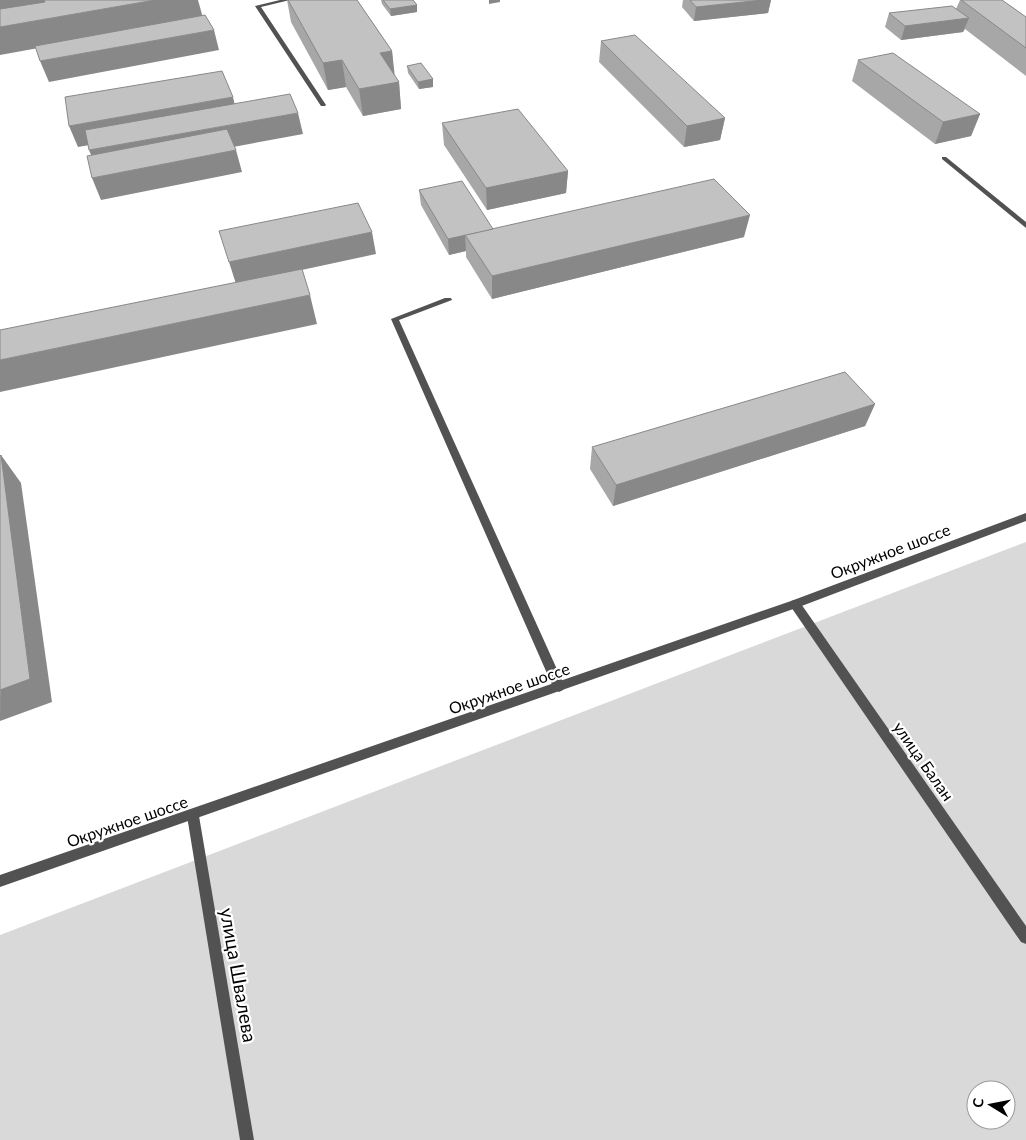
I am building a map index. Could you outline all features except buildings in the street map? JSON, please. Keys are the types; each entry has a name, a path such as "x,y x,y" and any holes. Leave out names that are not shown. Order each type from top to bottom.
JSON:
{"street":[{"path":"287,0 258,6 323,105"},
{"path":"944,158 1026,226"},
{"path":"448,300 395,319 560,687"},
{"name":"Окружное шоссе","path":"0,881 193,816 795,604 1026,517"},
{"name":"улица Балан","path":"795,604 1026,937"},
{"name":"улица Швалева","path":"193,816 247,1140"}],"shaded area":[{"path":"1026,542 1026,1140 0,1140 0,935"}]}
